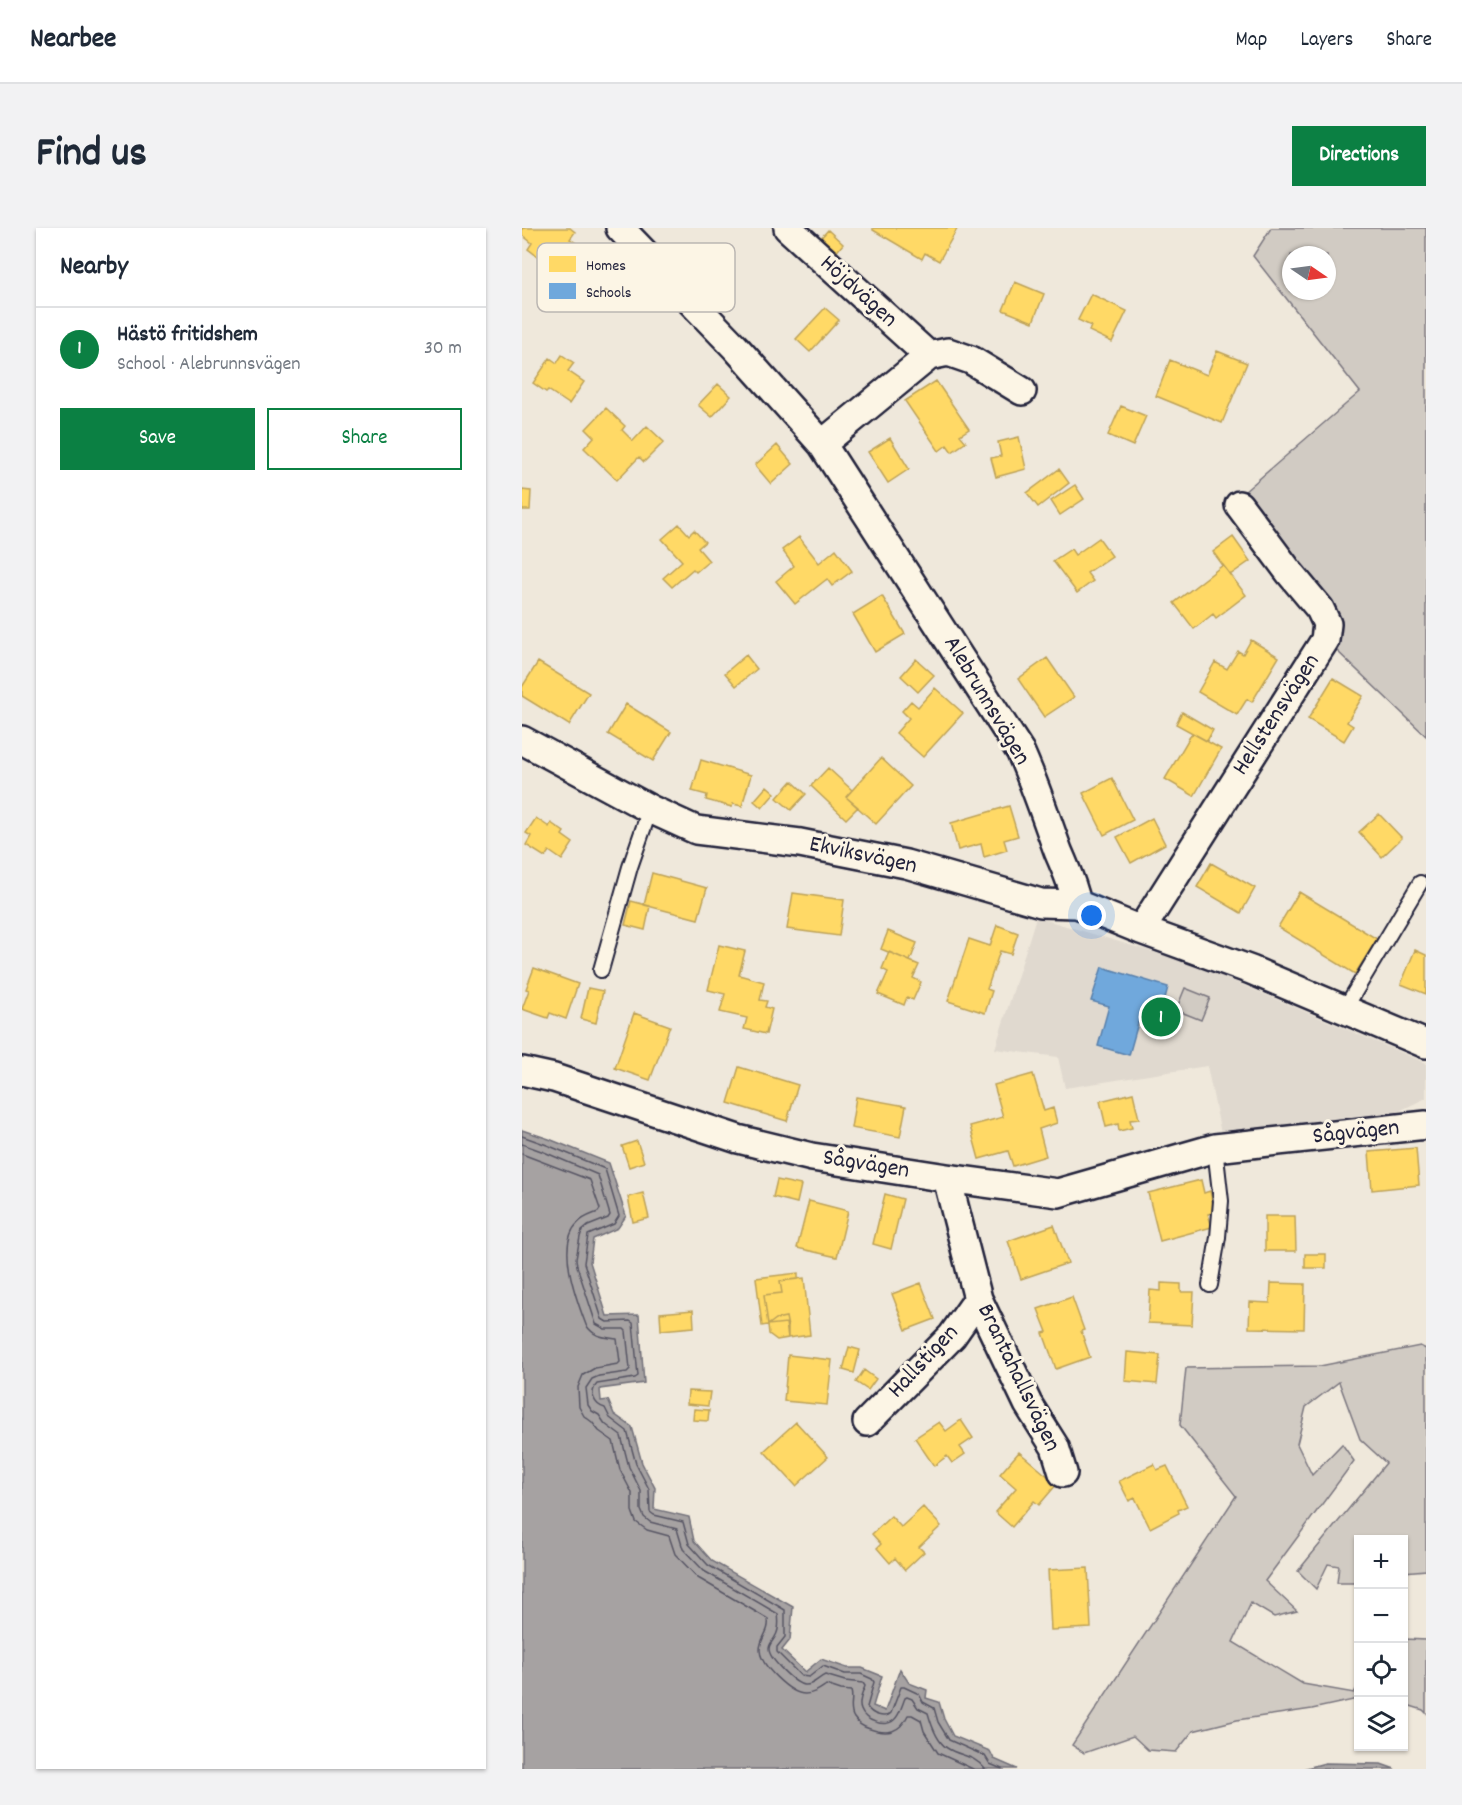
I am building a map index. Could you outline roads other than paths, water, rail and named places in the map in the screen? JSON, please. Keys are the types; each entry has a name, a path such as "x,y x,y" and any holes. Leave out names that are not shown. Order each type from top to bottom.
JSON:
{"street":[{"name":"Alebrunnsvägen","path":"620,228 634,243"},
{"name":"Höjdvägen","path":"788,228 929,356"},
{"name":"Alebrunnsvägen","path":"701,312 822,444 1020,751 1073,884 1077,904"},
{"path":"822,444 929,356 948,352 971,360 1022,391"},
{"name":"Hellstensvägen","path":"1141,930 1325,640 1327,624 1320,609 1239,505"},
{"name":"Ekviksvägen","path":"522,740 650,809 696,830 800,843 906,864 1041,903 1077,904"},
{"path":"1077,904 1251,970 1426,1044"},
{"name":"Sågvägen","path":"522,1071 554,1078 738,1139 812,1157 1058,1193 1215,1148 1426,1125"},
{"name":"Brantahallsvägen","path":"947,1178 978,1299 1028,1404 1055,1447 1063,1473"},
{"name":"Hallstigen","path":"867,1422 952,1336 978,1299"}],"lane":[{"path":"601,970 630,867 650,809"},
{"path":"1344,1010 1420,883"},
{"path":"1210,1285 1221,1201 1215,1148"}],"water":[{"path":"522,1130 609,1163 626,1216 618,1228 593,1239 590,1262 607,1316 639,1315 644,1383 600,1389 601,1401 608,1400 614,1414 632,1427 642,1463 655,1488 654,1509 689,1517 694,1541 712,1561 793,1607 790,1640 782,1650 805,1672 821,1659 847,1668 862,1668 882,1676 873,1706 885,1711 900,1669 909,1683 927,1690 926,1698 939,1702 944,1719 953,1736 990,1751 994,1759 1017,1769 522,1769"},
{"path":"1325,1763 1381,1764 1395,1769 1303,1769"}],"place":[{"name":"Hästö fritidshem","path":"1161,1017"}]}
